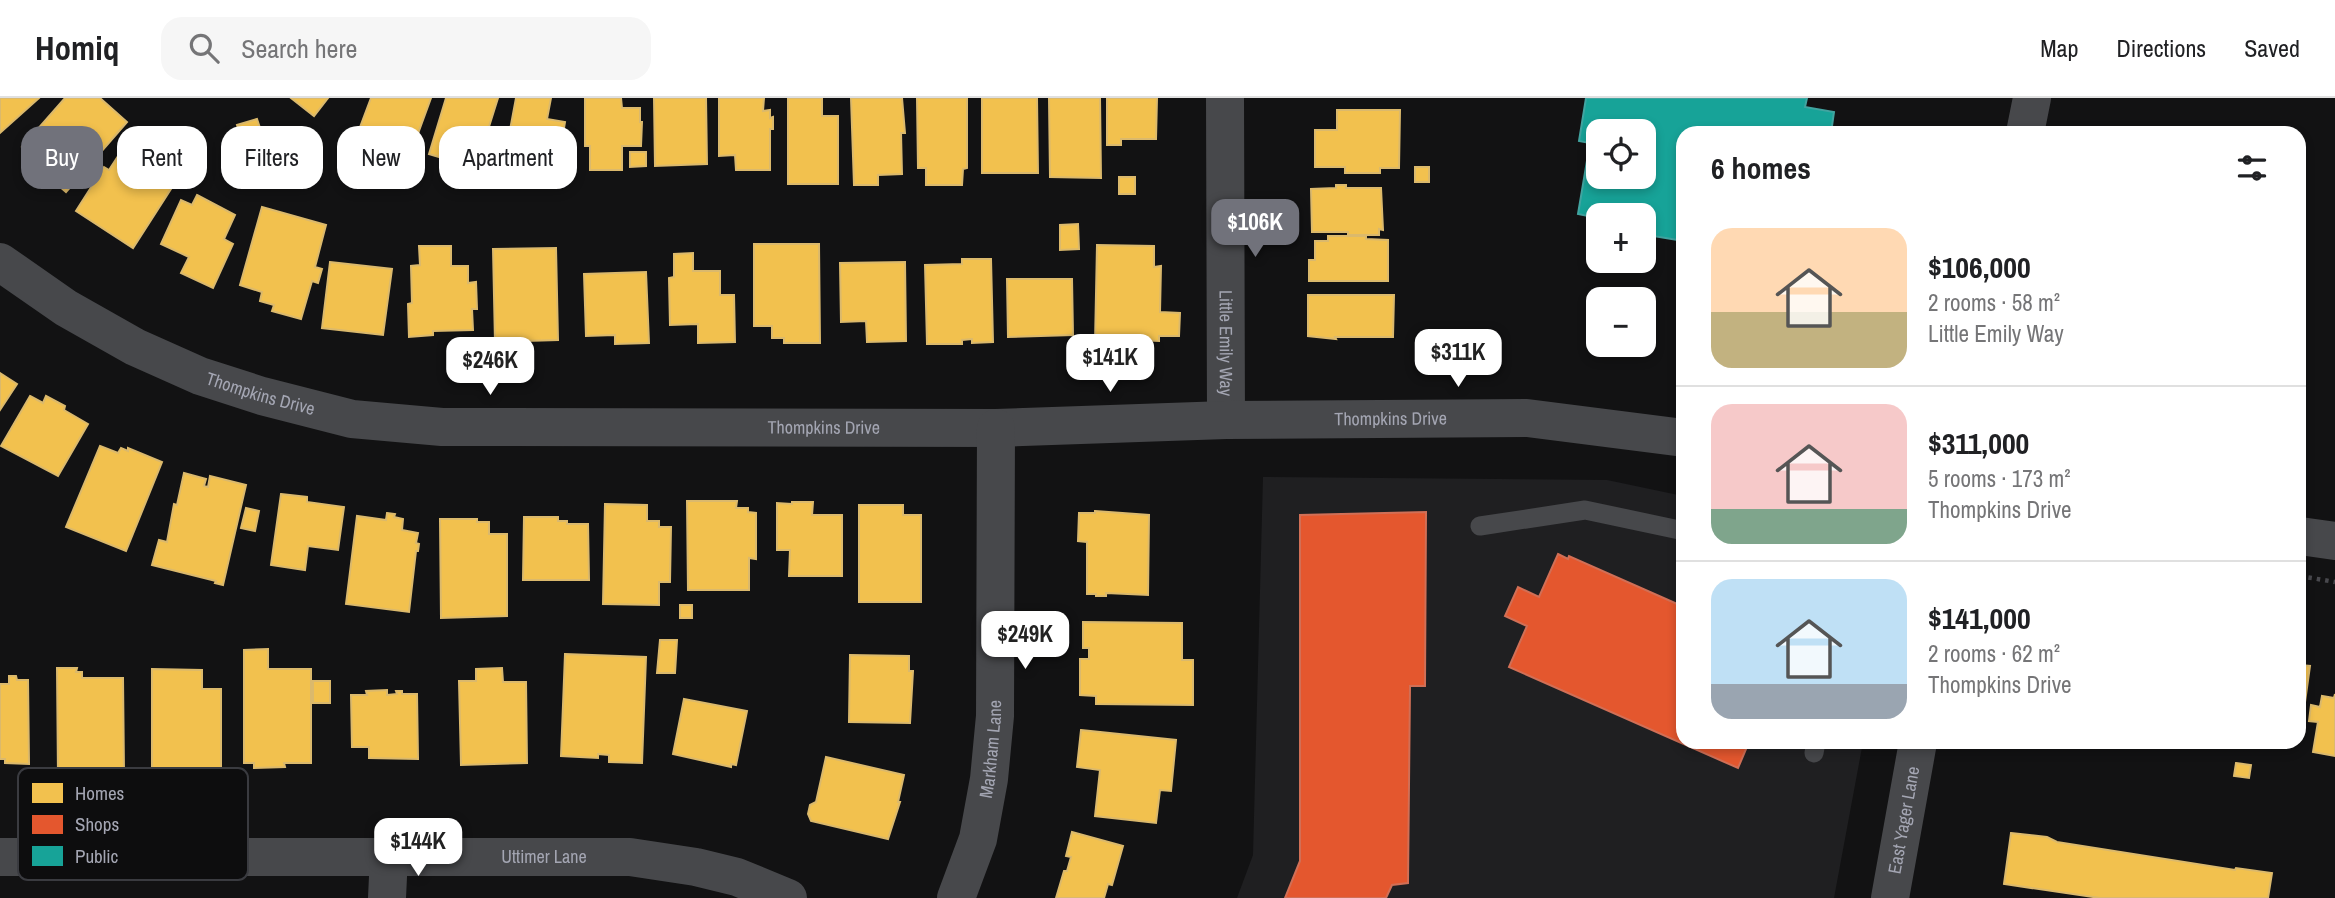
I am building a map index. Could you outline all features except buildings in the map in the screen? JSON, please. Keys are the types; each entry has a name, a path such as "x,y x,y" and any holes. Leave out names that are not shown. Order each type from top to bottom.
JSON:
{"street":[{"name":"Little Emily Way","path":"1225,98 1226,420"},
{"path":"2026,126 2032,98"},
{"name":"Thompkins Drive","path":"0,262 66,308 135,347 200,376 262,396 352,419 442,427 996,428 1226,420 1527,418 1676,437"},
{"name":"Markham Lane","path":"956,898 978,839 989,779 995,702 996,428"},
{"path":"2306,537 2335,541"},
{"name":"East Yager Lane","path":"1890,898 1917,749"},
{"path":"387,898 389,855"},
{"name":"Uttimer Lane","path":"248,856 630,857 696,867 737,877 788,898"},
{"name":"Uttimer Lane","path":"0,857 18,857"}],"lane":[{"path":"1480,526 1585,510 1676,529"}],"path":[{"path":"2306,577 2335,582"}],"shaded area":[{"path":"1263,477 1607,480 1676,495 1676,749 1862,749 1834,898 1237,898 1253,855"}]}
